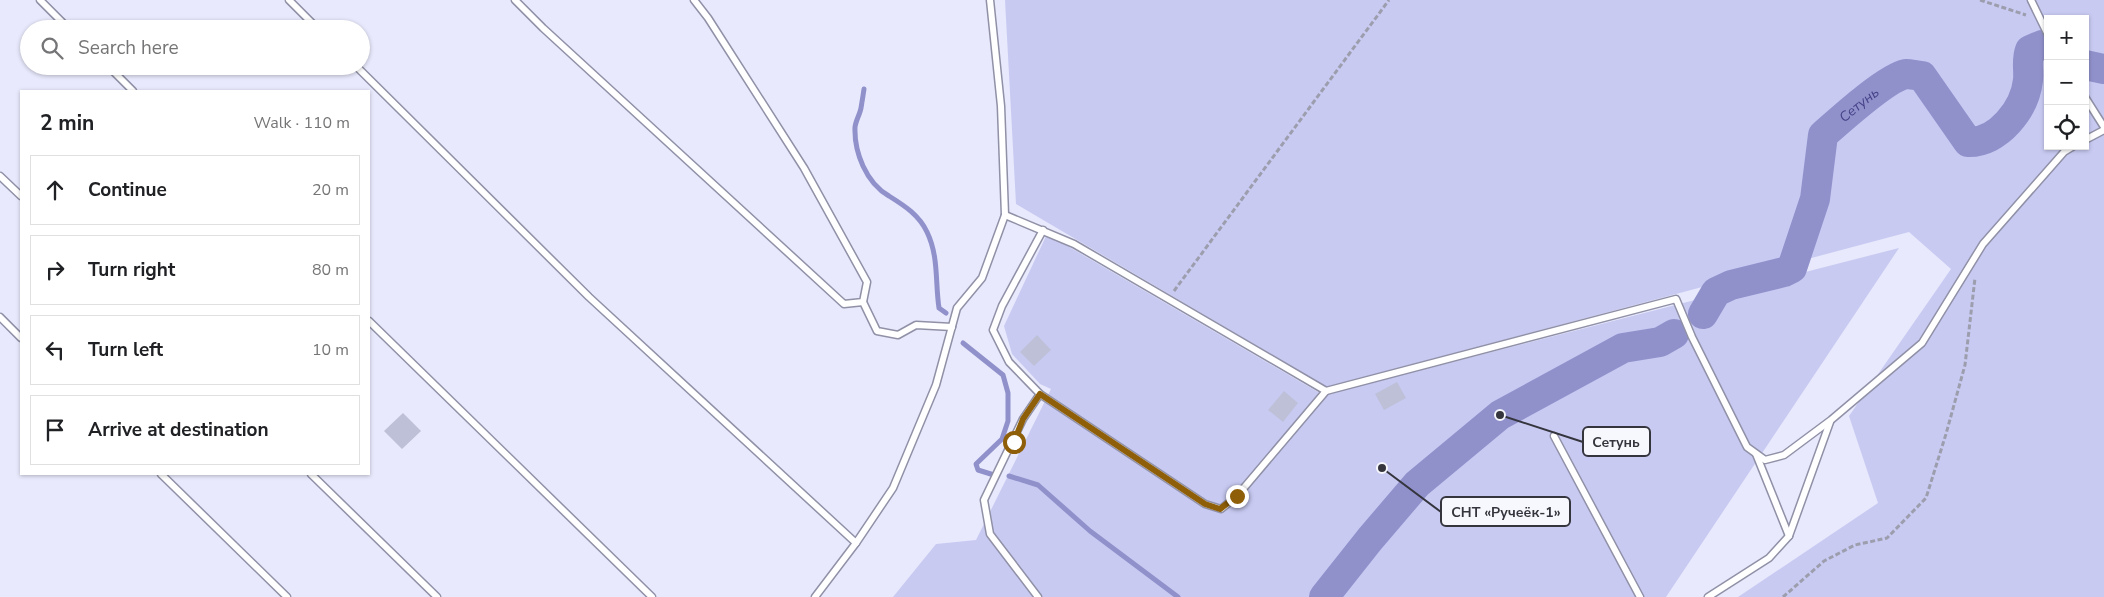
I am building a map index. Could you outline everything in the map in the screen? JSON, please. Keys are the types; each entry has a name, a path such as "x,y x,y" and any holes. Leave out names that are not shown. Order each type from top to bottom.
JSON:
{"lane":[{"path":"40,0 60,20"},
{"path":"288,0 309,20"},
{"path":"515,0 543,28 844,304 863,302"},
{"path":"694,0 708,18 804,168 867,282 863,302 877,331 898,335 916,325 952,327"},
{"path":"815,597 856,543 893,488 936,385 957,308 982,278 1005,215 1001,106 990,0"},
{"path":"2031,0 2044,28"},
{"path":"117,75 132,90"},
{"path":"365,75 589,297 856,543"},
{"path":"2089,104 2104,128 2089,137"},
{"path":"1043,230 1002,306 993,330 1009,362 1040,394 1205,504 1220,509 1237,496 1326,391 1676,300 1692,337 1748,448 1765,460 1784,455 1831,420 1922,343 1983,244 2067,150"},
{"path":"0,176 20,195"},
{"path":"1005,215 1074,244 1326,391"},
{"path":"0,317 20,337"},
{"path":"370,322 652,597"},
{"path":"1038,597 990,534 984,500 1023,419 1040,394"},
{"path":"1708,597 1769,558 1789,536 1831,420"},
{"path":"1554,436 1640,597"},
{"path":"1755,453 1789,536"},
{"path":"162,475 288,597"},
{"path":"312,475 437,597"}],"path":[{"path":"1171,295 1389,0"},
{"path":"1980,0 2040,19"},
{"path":"1783,597 1824,561 1855,545 1886,538 1926,498 1965,365 1973,312 1977,254"}],"shaded area":[{"path":"1005,0 2104,0 2104,597 1738,597 1878,503 1849,416 1951,269 1909,232 1327,387 1016,204"},
{"path":"1047,234 1323,395 1899,248 1666,597 893,597 936,544 976,540 1051,389 1040,384 1012,354 1004,326"}],"building":[{"path":"1037,335 1051,350 1034,366 1020,352"},
{"path":"1397,382 1406,398 1384,410 1375,394"},
{"path":"1284,391 1298,403 1283,422 1268,410"},
{"path":"403,413 421,431 402,449 384,431"}],"waterway":[{"name":"Сетунь","path":"1703,314 1716,292 1731,285 1784,272 1792,268 1815,199 1823,135 1863,101 1897,77 1906,74 1922,76 1968,142 1979,141 1990,137 2016,113 2026,91 2030,50 2042,45"},
{"name":"Сетунь","path":"2089,66 2104,69"},
{"path":"864,89 855,127 859,156 874,183 911,211 924,226 931,241 933,251 939,308 946,313"},
{"name":"Сетунь","path":"1324,597 1417,484 1500,415 1623,348 1660,342 1674,334"},
{"path":"963,343 1003,375 1008,393 1008,421 1002,439 976,464 978,470 994,475"},
{"path":"1009,476 1038,485 1090,531 1178,597"}],"place":[{"name":"Сетунь","path":"1500,415"},
{"name":"СНТ «Ручеёк-1»","path":"1382,468"}],"route":[{"path":"1014,442 1023,419 1040,394 1205,504 1220,509 1237,496"}]}
